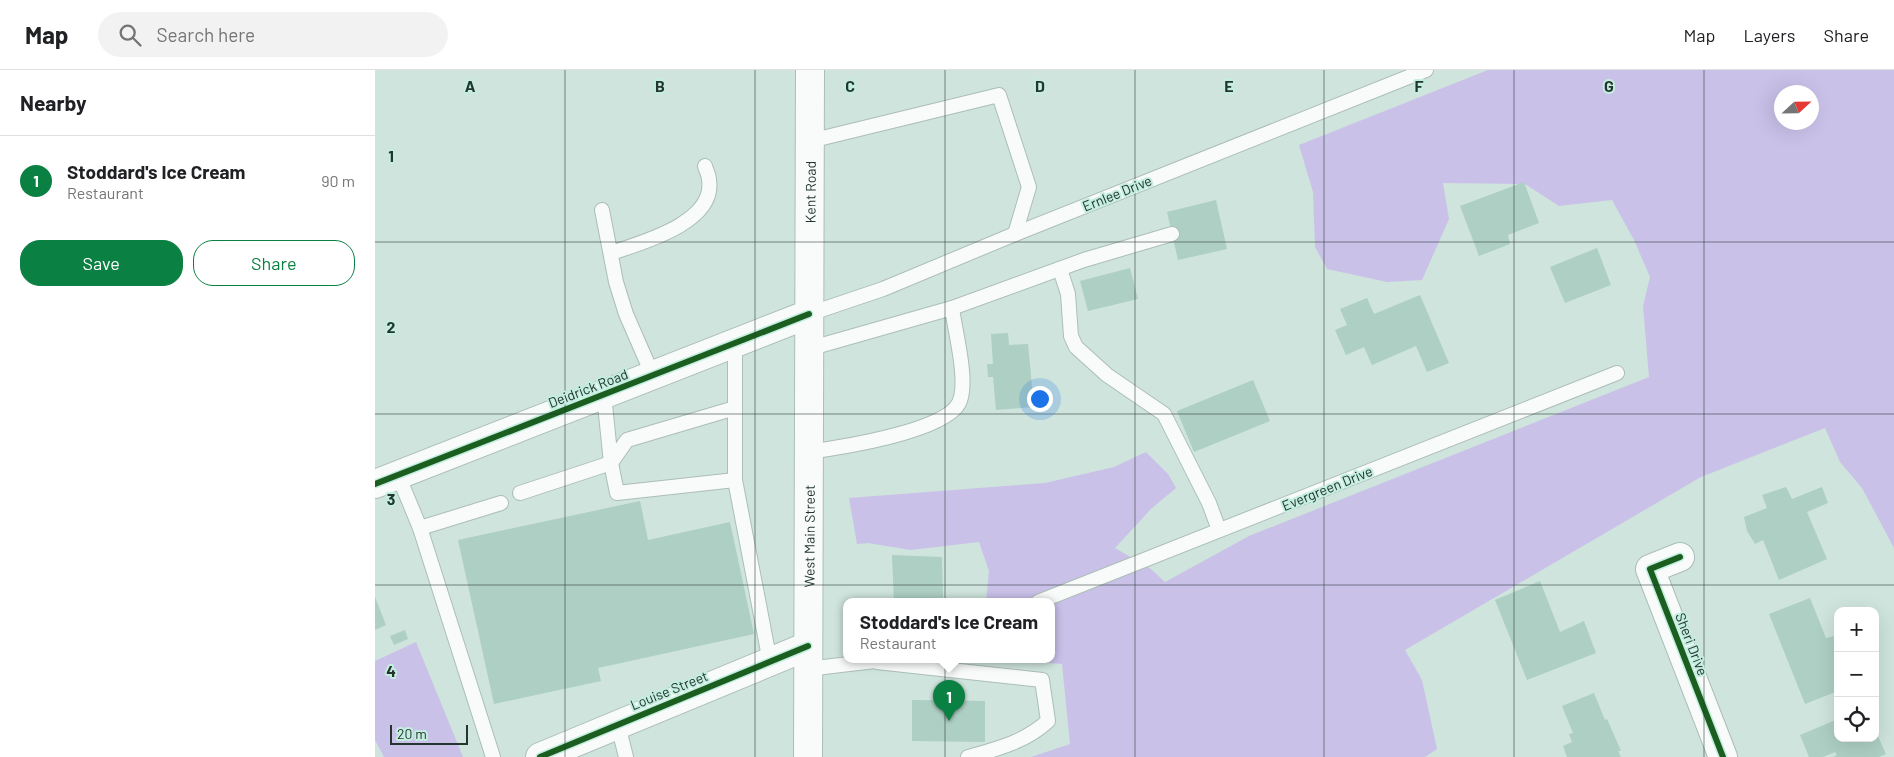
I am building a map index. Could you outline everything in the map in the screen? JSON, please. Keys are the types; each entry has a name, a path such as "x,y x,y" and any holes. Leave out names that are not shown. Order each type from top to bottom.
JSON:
{"street":[{"name":"Kent Road","path":"809,314 810,70"},
{"name":"Deidrick Road","path":"387,479 809,314"},
{"name":"West Main Street","path":"808,757 807,452 809,314"},
{"name":"Sheri Drive","path":"1680,557 1651,569 1723,757"},
{"name":"Louise Street","path":"540,757 770,662 808,658"}],"lane":[{"name":"Ernlee Drive","path":"809,314 883,289 1015,234 1426,70"},
{"path":"810,141 999,95 1029,187 1015,234"},
{"path":"611,253 679,228 707,200 710,182 705,166"},
{"path":"602,210 626,314 653,376"},
{"path":"808,349 952,308 1060,269 1172,234"},
{"path":"1060,269 1068,294 1071,336 1076,347 1107,375 1164,414 1209,503 1219,530"},
{"path":"807,452 868,443 905,432 939,420 958,404 963,383 952,308"},
{"path":"735,344 735,480 770,662"},
{"name":"Evergreen Drive","path":"1047,598 1617,373"},
{"path":"604,395 611,463 617,493 735,480"},
{"path":"520,493 611,463 627,440 735,408"},
{"path":"387,479 420,528 493,757"},
{"path":"420,528 501,504"},
{"path":"808,658 843,659"},
{"path":"897,663 1043,680 1048,721 1035,733 1007,746 968,757"},
{"path":"618,725 626,757"}],"shaded area":[{"path":"1488,70 1894,70 1894,548 1862,488 1840,462 1825,428 1701,477 1405,650 1422,680 1437,749 1425,757 1031,757 1070,744 1062,664 1049,663 1055,663 1055,598 986,598 989,571 979,542 911,550 868,543 857,544 849,498 1045,483 1114,467 1146,452 1168,474 1176,488 1151,509 1115,548 1151,569 1165,582 1249,536 1649,377 1643,306 1650,277 1634,240 1612,200 1559,206 1525,184 1443,183 1449,219 1422,280 1387,282 1327,269 1315,247 1313,192 1299,145"},
{"path":"416,642 463,757 384,757 375,740 375,661"}],"building":[{"path":"1524,182 1539,223 1508,235 1510,244 1479,256 1460,206"},
{"path":"1216,200 1227,249 1178,260 1167,212"},
{"path":"1597,248 1611,285 1565,303 1550,267"},
{"path":"1130,268 1138,299 1088,311 1080,281"},
{"path":"1420,295 1449,363 1427,372 1416,346 1372,365 1364,347 1346,355 1335,330 1347,325 1340,309 1367,298 1374,314"},
{"path":"1008,333 1009,345 1028,344 1034,407 996,410 993,377 988,377 987,364 993,364 991,334"},
{"path":"1253,380 1270,421 1194,452 1177,411"},
{"path":"1786,487 1792,499 1822,487 1828,503 1807,512 1827,559 1779,580 1763,540 1755,544 1747,531 1744,517 1767,508 1762,495"},
{"path":"640,501 648,540 730,522 754,634 598,668 601,681 494,704 458,540"},
{"path":"892,555 942,557 943,598 894,598"},
{"path":"1540,581 1560,632 1584,621 1596,653 1527,680 1495,600"},
{"path":"375,597 386,625 375,630"},
{"path":"1810,598 1826,638 1834,636 1834,693 1805,704 1769,614"},
{"path":"405,630 408,639 394,645 390,636"},
{"path":"1594,693 1621,751 1618,751 1621,757 1567,757 1563,746 1572,742 1569,734 1573,733 1562,706"},
{"path":"912,700 985,701 985,742 912,741"},
{"path":"1834,721 1834,742 1879,742 1879,739 1886,754 1879,757 1833,757 1837,755 1835,752 1823,757 1809,757 1800,735"}],"cycle path":[{"path":"375,484 809,314"},
{"path":"1680,557 1650,569 1723,757"},
{"path":"540,757 808,646"}],"place":[{"name":"Stoddard's Ice Cream","path":"949,721"}]}
